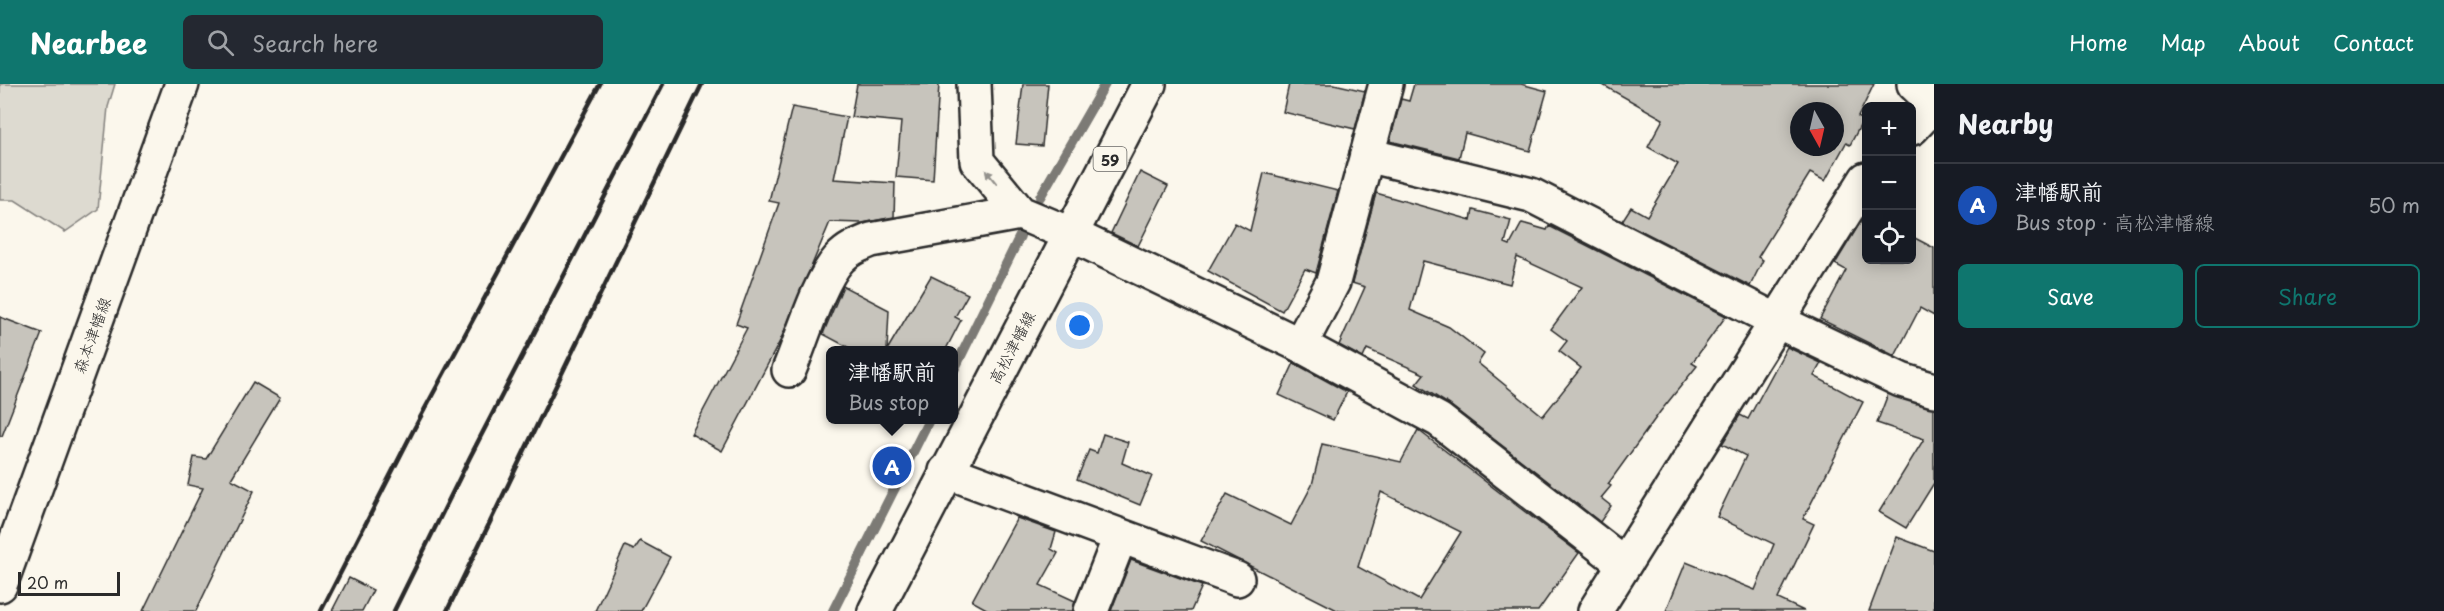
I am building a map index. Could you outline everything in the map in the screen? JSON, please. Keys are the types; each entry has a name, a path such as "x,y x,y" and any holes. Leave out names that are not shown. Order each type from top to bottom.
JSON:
{"street":[{"name":"森本津幡線","path":"0,585 182,84"},
{"path":"974,84 977,161 1020,213 1070,234 1300,345 1439,420 1624,564"},
{"name":"高松津幡線","path":"875,611 1149,84"},
{"path":"1300,345 1333,282 1386,84"},
{"path":"1914,84 1934,104 1916,123"},
{"path":"1367,155 1531,195 1777,321 1901,380 1934,390"},
{"path":"1594,611 1862,185"},
{"path":"789,370 828,274 839,259 852,248 871,240 1020,213"},
{"path":"946,471 1237,579"},
{"path":"1091,611 1120,537"}],"shaded area":[{"path":"0,84 115,84 108,107 98,209 65,232 15,200 0,200"}],"building":[{"path":"857,84 939,84 933,180 896,177 901,122 851,117"},
{"path":"1023,84 1048,84 1042,146 1016,144"},
{"path":"1289,84 1334,84 1365,91 1355,129 1283,112"},
{"path":"1414,84 1521,84 1547,91 1530,151 1465,133 1459,158 1390,141 1401,99 1409,101"},
{"path":"1601,84 1874,84 1865,102 1862,102 1858,117 1862,122 1850,145 1846,143 1844,147 1844,102 1790,102 1790,156 1839,156 1825,181 1810,173 1758,257 1763,260 1750,286 1622,221 1631,207 1647,216 1678,164 1648,147 1663,119"},
{"path":"792,107 847,117 834,179 895,183 894,217 862,223 830,222 780,341 722,451 691,434 747,328 736,324 779,203 769,201"},
{"path":"1140,172 1168,186 1138,246 1111,233"},
{"path":"1264,173 1338,191 1316,273 1305,269 1282,311 1208,271 1235,223 1250,231"},
{"path":"1376,193 1471,220 1473,210 1511,220 1505,243 1510,245 1522,223 1547,230 1549,226 1726,316 1692,363 1697,366 1660,412 1608,484 1611,486 1601,498 1611,506 1600,522 1450,405 1416,384 1424,374 1367,349 1363,358 1339,345 1365,287 1352,283","holes":["1517,257 1582,287 1551,329 1567,341 1559,351 1581,368 1543,416 1478,363 1484,354 1449,327 1410,310 1423,261 1510,284"]},
{"path":"1862,220 1862,264 1916,264 1916,239 1934,248 1934,316 1920,308 1895,356 1820,319 1846,270 1835,264"},
{"path":"931,276 968,294 955,317 961,320 948,346 889,346"},
{"path":"843,286 889,310 887,346 846,346 823,334"},
{"path":"0,317 42,333 2,436 0,436"},
{"path":"1787,347 1821,363 1814,376 1863,402 1803,519 1814,524 1778,599 1804,611 1666,611 1686,562 1755,590 1774,544 1717,517 1746,456 1722,444 1740,415 1748,419"},
{"path":"1294,363 1347,392 1333,420 1279,395"},
{"path":"253,382 280,398 231,479 254,491 196,611 143,611 203,488 188,485 194,457 206,459"},
{"path":"1888,394 1934,408 1934,483 1906,528 1879,512 1924,439 1877,423"},
{"path":"1418,430 1579,553 1538,611 1339,611 1201,541 1227,494 1291,525 1312,485 1322,444 1401,462","holes":["1381,492 1461,532 1419,600 1358,567"]},
{"path":"1103,434 1128,442 1122,463 1152,476 1140,505 1077,479 1089,450 1097,453"},
{"path":"1017,518 1056,532 1051,549 1058,553 1040,585 1075,601 1073,611 990,611 972,601"},
{"path":"1897,537 1934,551 1934,611 1869,611"},
{"path":"640,541 670,557 641,611 595,611 625,546 634,550"},
{"path":"1131,560 1202,586 1191,611 1111,611"},
{"path":"349,578 373,590 362,611 332,611"}],"waterway":[{"path":"1040,197 1105,84"},
{"path":"958,362 1020,236"},
{"path":"833,611 927,424"}],"railway":[{"path":"321,611 414,429 600,84"},
{"path":"394,611 470,457 663,84"},
{"path":"447,611 702,84"}],"place":[{"name":"津幡駅前","path":"892,466"}]}
